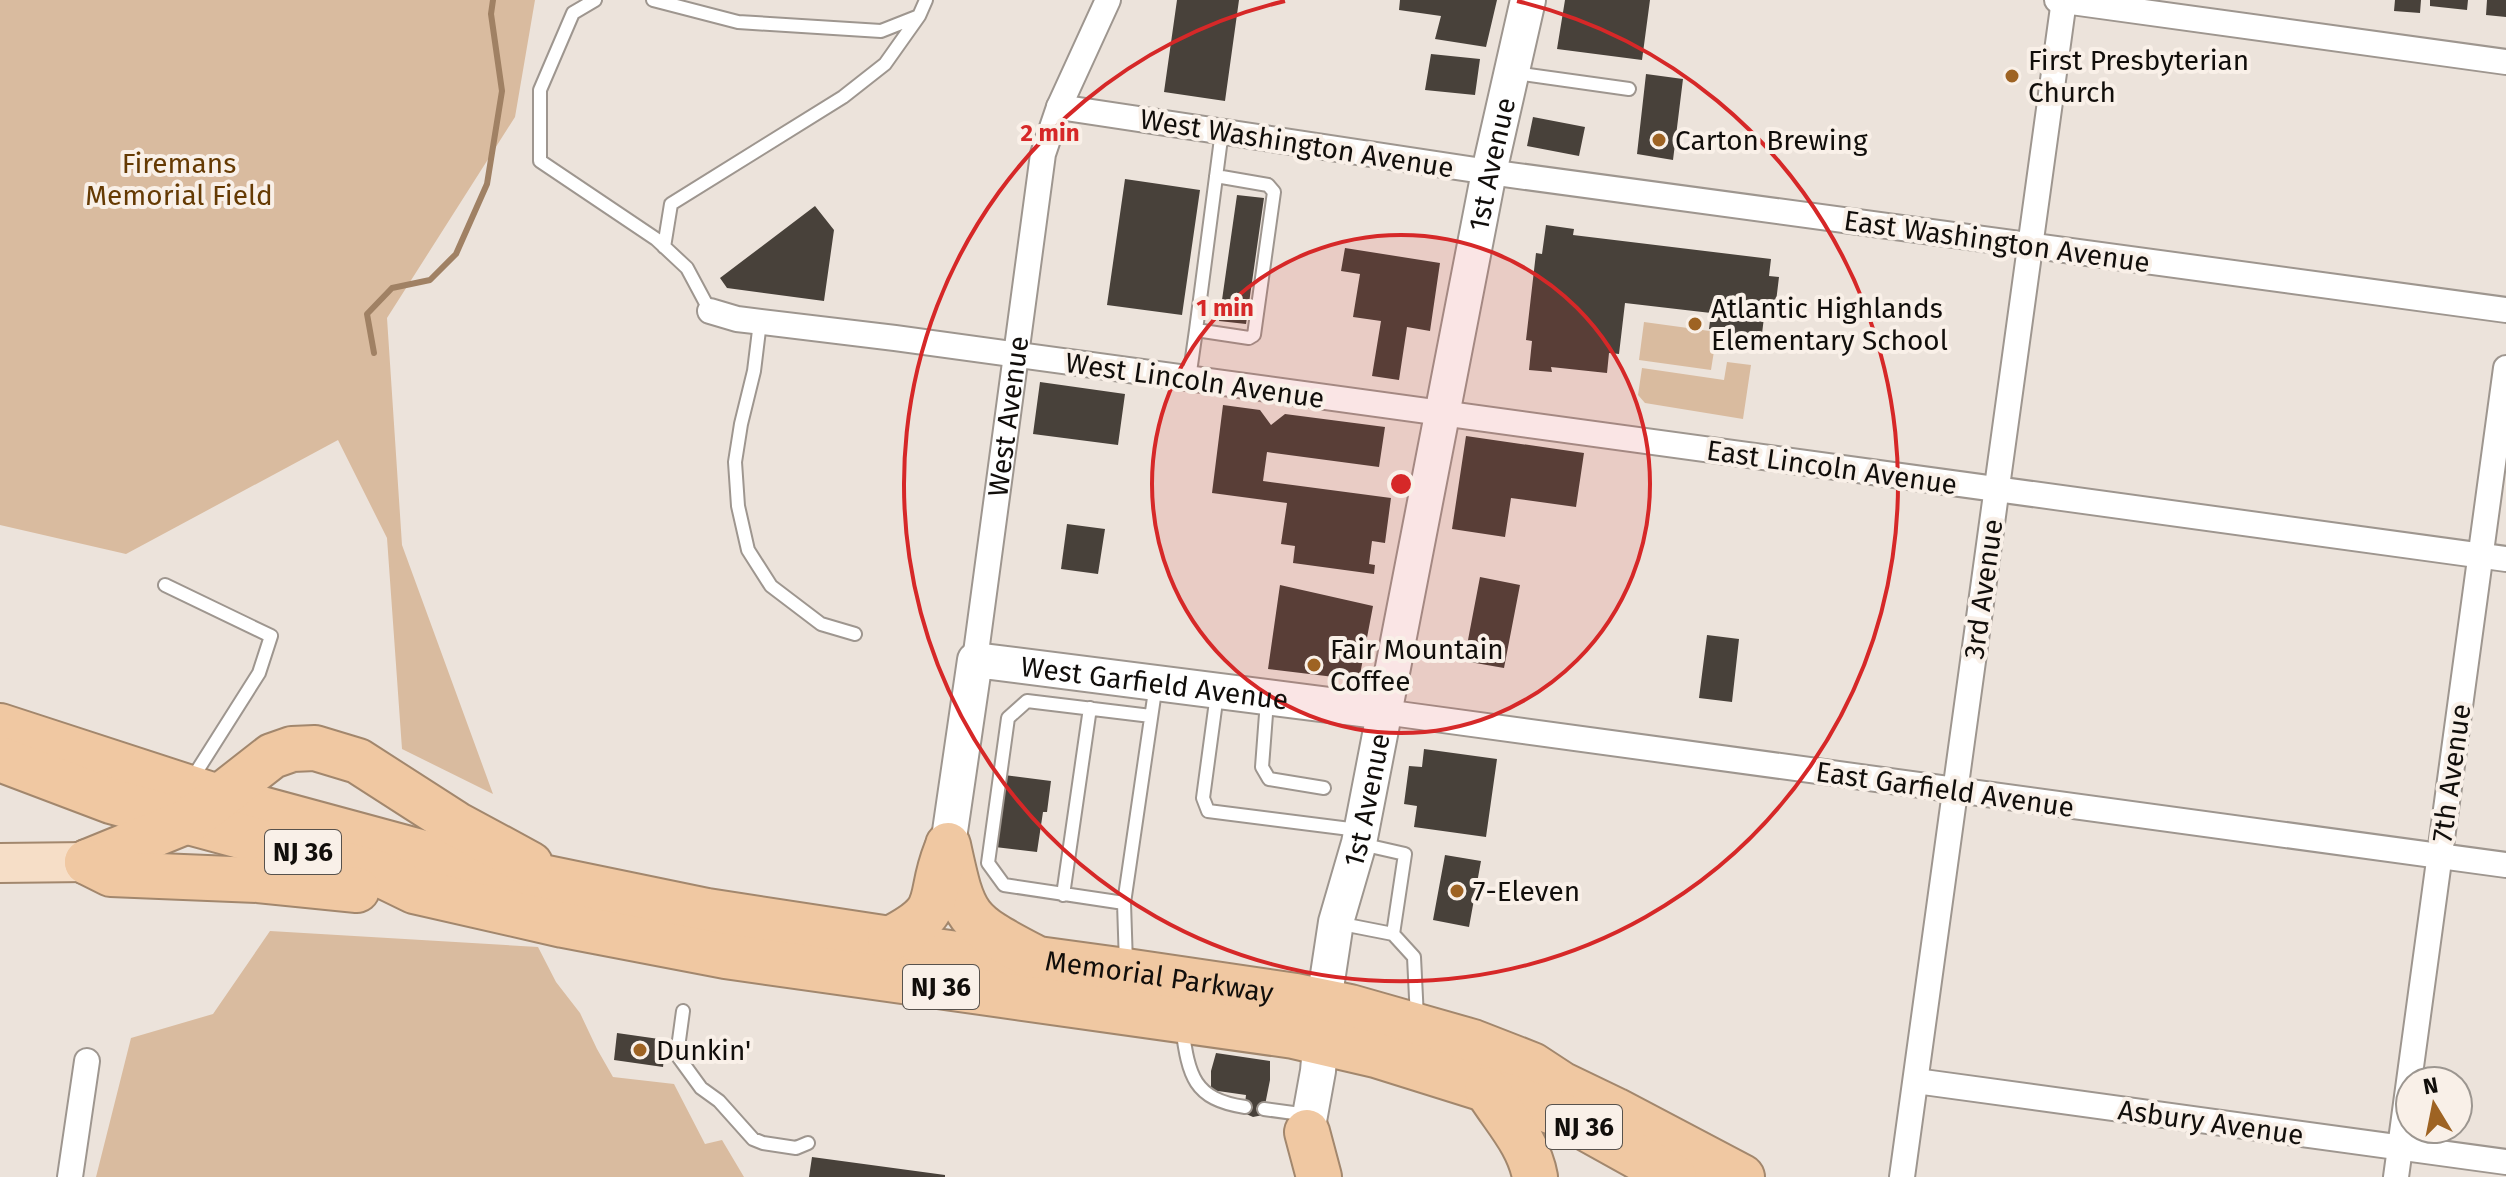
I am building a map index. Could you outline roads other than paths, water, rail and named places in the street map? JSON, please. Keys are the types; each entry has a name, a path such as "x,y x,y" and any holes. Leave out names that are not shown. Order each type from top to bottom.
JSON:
{"highway":[{"name":"NJ 36","path":"0,726 199,802 377,873 414,891"},
{"path":"87,862 199,802 272,756 292,749 315,748 358,761 456,824 524,859 547,878"},
{"name":"NJ 36","path":"0,759 111,801 199,802 494,872 547,878"},
{"path":"890,939 922,921 930,912 939,869 948,845"},
{"path":"948,845 959,895 973,921 986,932 1038,959"},
{"path":"87,862 111,874 258,880 372,892 414,891"},
{"name":"Memorial Parkway","path":"547,878 707,911 890,939 921,949 994,959 1038,959 1126,971 1322,1021 1376,1055 1566,1117 1674,1177"},
{"name":"Memorial Parkway","path":"414,891 563,925 725,956 1181,1021 1418,1025 1532,1065 1561,1084 1742,1177"},
{"path":"1487,1090 1529,1154 1535,1177"},
{"path":"1308,1124 1319,1177"}],"main road":[{"path":"0,863 87,862"}],"street":[{"name":"West Avenue","path":"948,845 1043,154 1059,107 1108,0"},
{"name":"1st Avenue","path":"1293,1177 1308,1124 1336,922 1360,837 1489,172 1528,0"},
{"path":"2057,0 2506,62"},
{"name":"3rd Avenue","path":"1902,1177 2064,0"},
{"name":"West Washington Avenue","path":"1059,107 1489,172"},
{"name":"East Washington Avenue","path":"1489,172 2506,310"},
{"name":"West Lincoln Avenue","path":"710,311 737,319 1443,413"},
{"name":"7th Avenue","path":"2396,1177 2506,368"},
{"name":"East Lincoln Avenue","path":"1443,413 2506,559"},
{"name":"West Garfield Avenue","path":"975,660 1134,697 1217,691 1384,712"},
{"name":"East Garfield Avenue","path":"1384,712 2506,865"},
{"path":"70,1177 87,1061"},
{"name":"Asbury Avenue","path":"1916,1081 2506,1162"}],"lane":[{"path":"595,0 573,13 540,90 540,161 664,247 687,268 710,311"},
{"path":"653,0 738,22 881,31 919,16"},
{"path":"664,247 671,204 843,97 885,64 919,16 926,0"},
{"path":"1512,72 1629,89"},
{"path":"1189,379 1222,131"},
{"path":"1196,330 1243,338 1254,335 1274,199 1274,192 1268,185 1216,176"},
{"path":"760,322 754,371 735,462 738,506 748,550 771,586 821,624 855,634"},
{"path":"165,585 271,636 259,673 199,802"},
{"path":"1217,691 1203,798 1208,811 1360,837 1405,854 1393,934"},
{"path":"1124,903 1004,885 988,863 1008,718 1027,701 1090,708 1134,697 1124,903 1126,971"},
{"path":"1267,697 1264,774 1269,779 1324,788"},
{"path":"1063,895 1090,708"},
{"path":"1336,922 1393,934 1414,957 1418,1025"},
{"path":"683,1011 677,1055 701,1088 719,1101 753,1139 796,1148 808,1143"},
{"path":"1181,1021 1190,1069 1201,1090 1220,1101 1245,1107"},
{"path":"1264,1109 1308,1124"}],"waterway":[{"path":"374,353 367,314 392,288 430,280 456,254 487,184 502,91 491,14 493,0"}],"place":[{"name":"First Presbyterian Church","path":"2012,76"},
{"name":"Carton Brewing","path":"1659,140"},
{"name":"Atlantic Highlands Elementary School","path":"1695,324"},
{"name":"Fair Mountain Coffee","path":"1314,665"},
{"name":"7-Eleven","path":"1457,891"},
{"name":"Dunkin'","path":"640,1050"}],"park label":[{"name":"Firemans Memorial Field","path":"179,179"}]}
